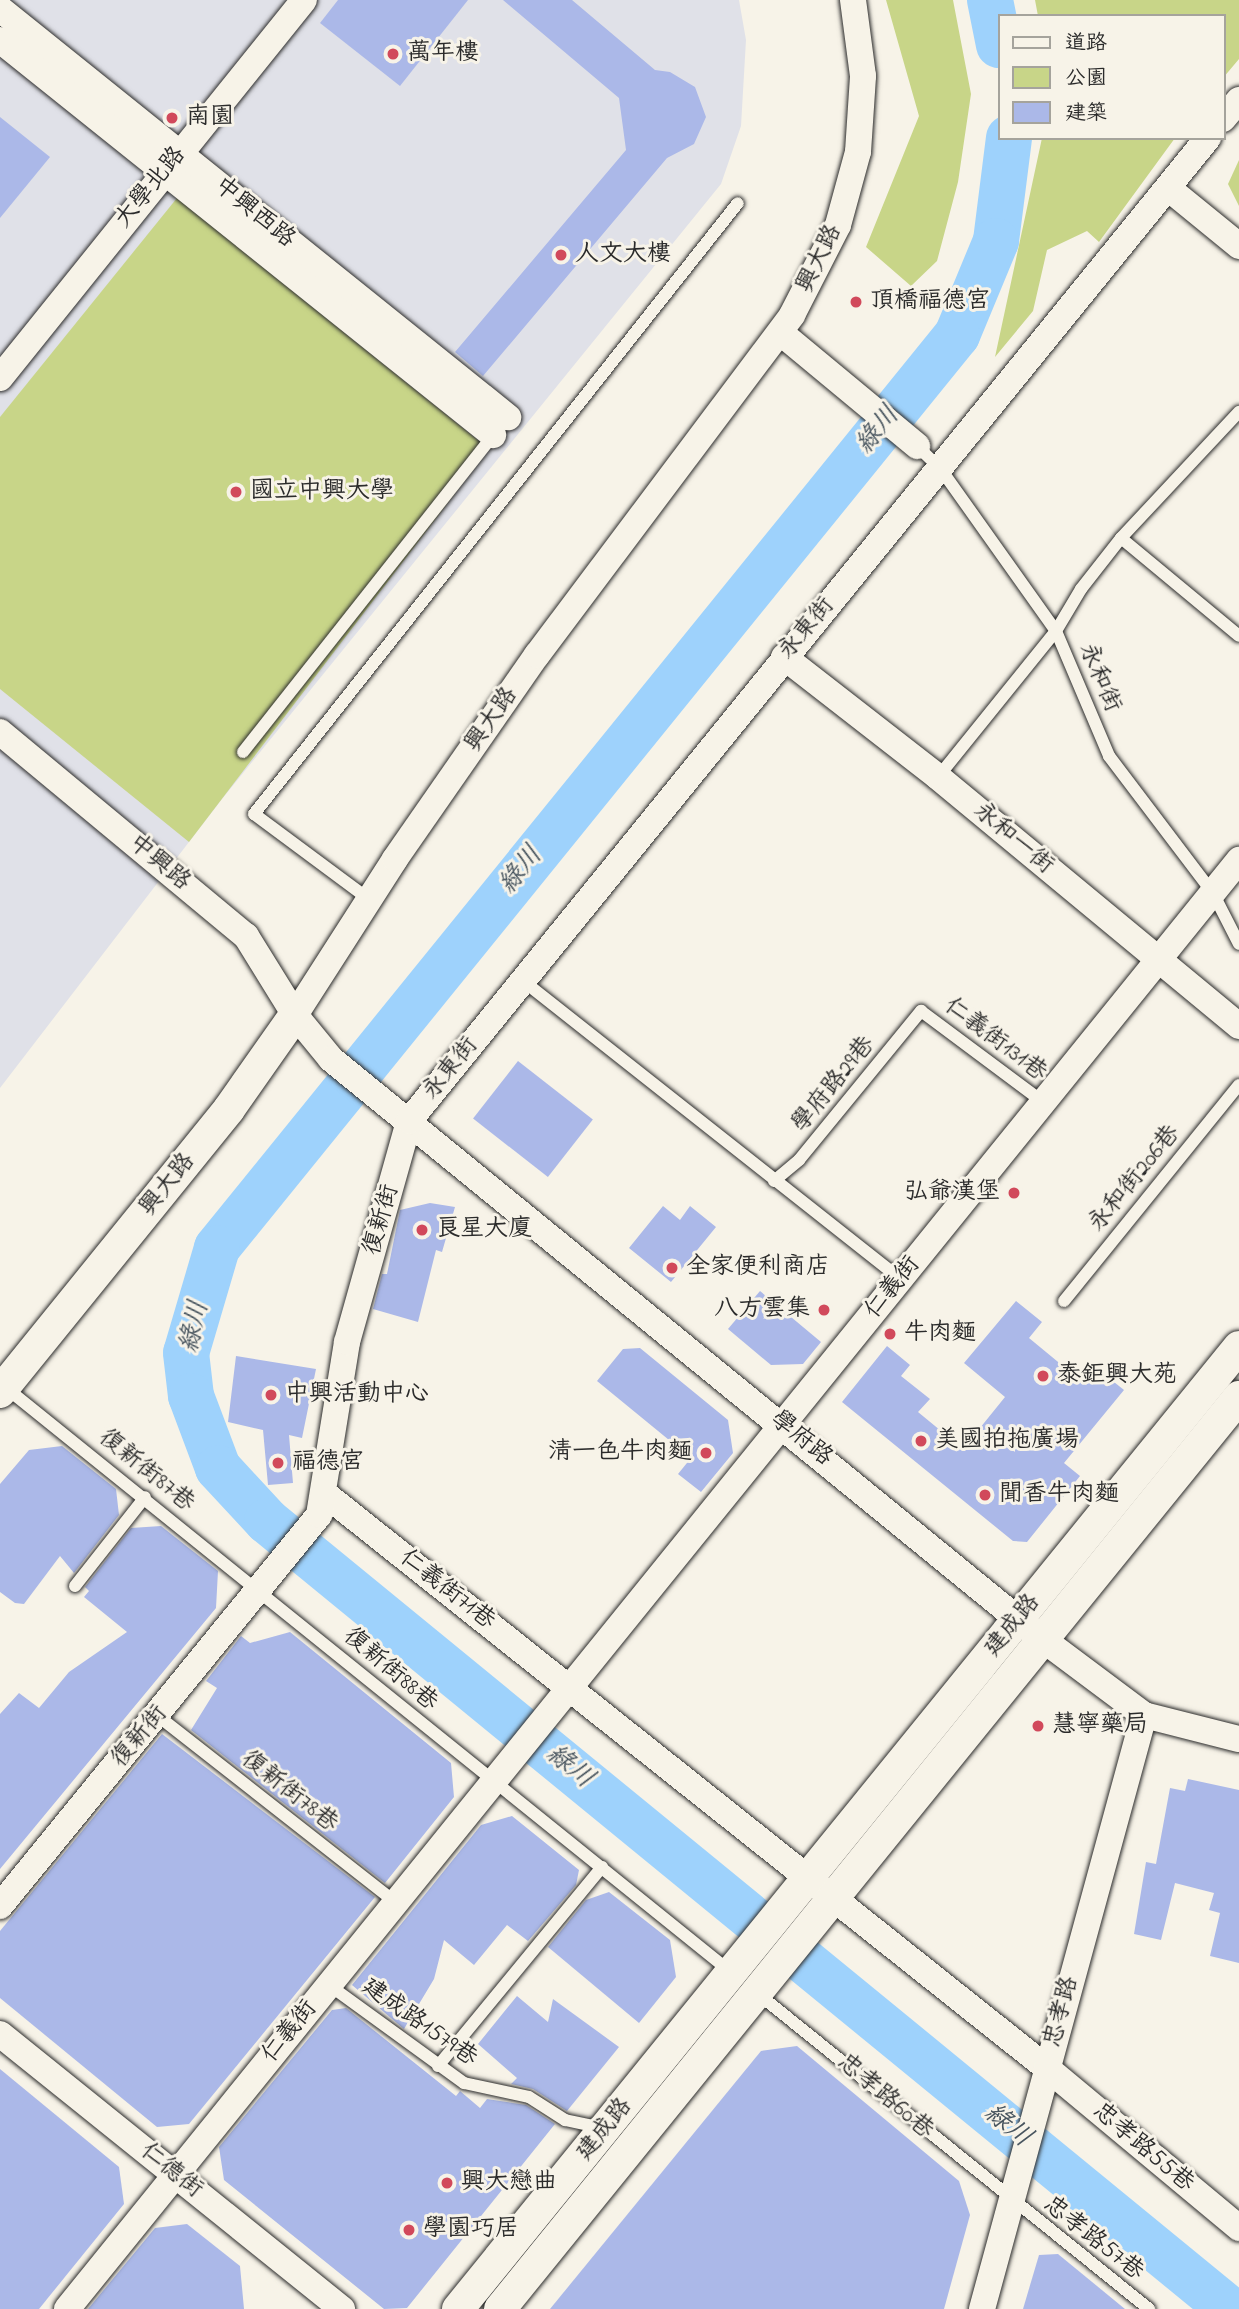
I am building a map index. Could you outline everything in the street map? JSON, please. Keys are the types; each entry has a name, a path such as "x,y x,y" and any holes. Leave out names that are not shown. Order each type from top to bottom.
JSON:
{"street":[{"name":"大學北路","path":"0,378 171,162 304,0"},
{"name":"興大路","path":"2,1389 229,1109 372,901 395,859 537,655 781,332 838,225 858,152 863,76 853,0"},
{"name":"中興西路","path":"0,9 171,162 500,426"},
{"name":"中興西路","path":"0,40 171,162"},
{"path":"1225,117 1239,100"},
{"name":"永東街","path":"409,1121 783,657 1206,140"},
{"path":"1168,188 1239,246"},
{"path":"781,332 917,446"},
{"name":"永和一街","path":"783,657 938,777 1239,1026"},
{"name":"中興路","path":"0,732 246,936 295,1015"},
{"name":"仁義街","path":"66,2309 1239,860"},
{"name":"學府路","path":"295,1015 331,1059 783,1424 1030,1628 1144,1715 1239,1739"},
{"name":"復新街","path":"0,1906 158,1716 313,1523 325,1494 347,1342 409,1121"},
{"name":"建成路","path":"500,2309 814,1926 1030,1628 1239,1348"},
{"name":"建成路","path":"458,2309 807,1879 1030,1628 1234,1413"},
{"name":"仁義街71巷","path":"325,1494 807,1879"},
{"name":"忠孝路","path":"982,2309 1144,1715"},
{"path":"807,1879 1047,2068"},
{"name":"仁德街","path":"0,2034 342,2309"},
{"name":"忠孝路55巷","path":"1047,2068 1233,2220"}],"lane":[{"path":"372,901 254,814 738,203"},
{"name":"永和街","path":"1239,412 1121,538 1081,589 1056,631 1109,756 1213,893 1239,944"},
{"path":"243,752 500,426"},
{"path":"917,446 940,468 1056,631 938,777"},
{"path":"1121,538 1239,636"},
{"path":"522,980 900,1279"},
{"name":"仁義街131巷","path":"921,1011 1043,1102"},
{"name":"學府路29巷","path":"774,1181 799,1160 921,1011"},
{"name":"永和街206巷","path":"1064,1301 1239,1084"},
{"name":"復新街87巷","path":"2,1389 145,1497 260,1590"},
{"path":"75,1586 145,1497"},
{"name":"復新街88巷","path":"260,1590 493,1783 602,1867"},
{"name":"復新街78巷","path":"158,1716 395,1902"},
{"path":"438,2066 602,1867"},
{"name":"忠孝路60巷","path":"602,1867 741,1961 768,1983 1011,2202"},
{"name":"建成路1579巷","path":"329,1985 464,2083 529,2097 565,2120 606,2129"},
{"name":"忠孝路57巷","path":"1011,2202 1149,2309"}],"shaded area":[{"name":"國立中興大學","path":"0,0 739,0 746,40 741,126 721,184 222,799 0,1088"}],"green space":[{"path":"886,0 953,0 971,94 958,182 937,261 911,286 866,247 919,116"},
{"path":"1035,0 1239,0 1239,59 1225,76 1225,14 1038,14"},
{"path":"1042,140 1174,140 1099,242 1087,231 1047,250 1033,311 995,357"},
{"path":"1239,160 1239,206 1228,184"},
{"path":"177,198 489,449 189,842 0,689 0,417"}],"building":[{"name":"萬年樓","path":"338,0 468,0 400,86 320,23"},
{"name":"人文大樓","path":"503,0 572,0 655,70 670,72 695,87 706,117 694,144 667,158 483,376 455,352 626,150 619,98"},
{"path":"0,117 50,157 0,218"},
{"path":"518,1061 593,1119 548,1177 473,1119"},
{"path":"430,1203 455,1207 442,1252 436,1250 418,1322 373,1309 382,1274 387,1274 400,1210"},
{"path":"663,1206 680,1220 690,1206 716,1227 671,1282 629,1248"},
{"path":"760,1291 821,1342 803,1364 771,1365 728,1329"},
{"path":"1016,1301 1042,1322 1029,1338 1086,1385 1099,1370 1124,1390 1064,1463 1080,1476 1027,1542 1013,1541 842,1402 887,1346 910,1365 901,1376 930,1399 918,1412 963,1449 1005,1397 964,1363"},
{"path":"640,1348 728,1420 733,1453 701,1492 678,1474 691,1458 597,1381 623,1349"},
{"name":"中興活動中心","path":"236,1356 316,1369 302,1438 289,1435 293,1483 268,1485 263,1430 228,1422"},
{"path":"62,1446 116,1489 119,1515 74,1573 60,1556 24,1604 15,1603 0,1592 0,1484 29,1450"},
{"path":"161,1526 218,1571 216,1608 0,1869 0,1714 19,1693 39,1708 69,1672 127,1632 84,1597 89,1591 85,1587 131,1528"},
{"path":"290,1632 451,1763 454,1797 385,1883 191,1730 217,1688 206,1681 241,1636 250,1643"},
{"path":"162,1734 375,1897 189,2124 157,2127 0,1998 0,1931"},
{"path":"1188,1779 1239,1790 1239,1963 1210,1956 1220,1913 1209,1910 1214,1893 1175,1883 1161,1940 1134,1934 1146,1862 1156,1864 1170,1788 1185,1791"},
{"path":"512,1816 579,1870 576,1885 528,1941 507,1925 474,1965 444,1940 434,1979 404,2029 352,1985 481,1825"},
{"path":"609,1892 670,1940 676,1977 639,2023 548,1947 586,1900"},
{"path":"517,1996 548,2022 553,1999 619,2047 567,2111 533,2089 511,2084 517,2078 478,2044"},
{"path":"346,2008 456,2096 460,2091 480,2108 487,2099 526,2105 555,2124 407,2308 384,2309 224,2180 219,2147 332,2010"},
{"path":"797,2046 959,2181 970,2215 944,2309 550,2309 761,2051"},
{"path":"0,2069 119,2167 124,2204 39,2309 0,2309"},
{"path":"187,2224 240,2266 244,2309 88,2309 155,2228"},
{"path":"1058,2254 1125,2309 1023,2309 1039,2255"}],"waterway":[{"name":"綠川","path":"990,0 998,40"},
{"name":"綠川","path":"1009,140 996,241 957,335 217,1248 186,1353 191,1396 218,1468 267,1521 1229,2309"}],"place":[{"name":"萬年樓","path":"393,54"},
{"name":"南園","path":"172,118"},
{"name":"人文大樓","path":"561,255"},
{"name":"頂橋福德宮","path":"856,302"},
{"name":"國立中興大學","path":"236,492"},
{"name":"弘爺漢堡","path":"1014,1193"},
{"name":"良星大廈","path":"422,1230"},
{"name":"全家便利商店","path":"672,1268"},
{"name":"八方雲集","path":"824,1310"},
{"name":"牛肉麵","path":"890,1334"},
{"name":"泰鉅興大苑","path":"1043,1376"},
{"name":"中興活動中心","path":"271,1395"},
{"name":"美國拍拖廣場","path":"921,1441"},
{"name":"清一色牛肉麵","path":"706,1453"},
{"name":"福德宮","path":"278,1463"},
{"name":"聞香牛肉麵","path":"985,1495"},
{"name":"慧寧藥局","path":"1038,1726"},
{"name":"興大戀曲","path":"447,2183"},
{"name":"學園巧居","path":"409,2230"}]}
